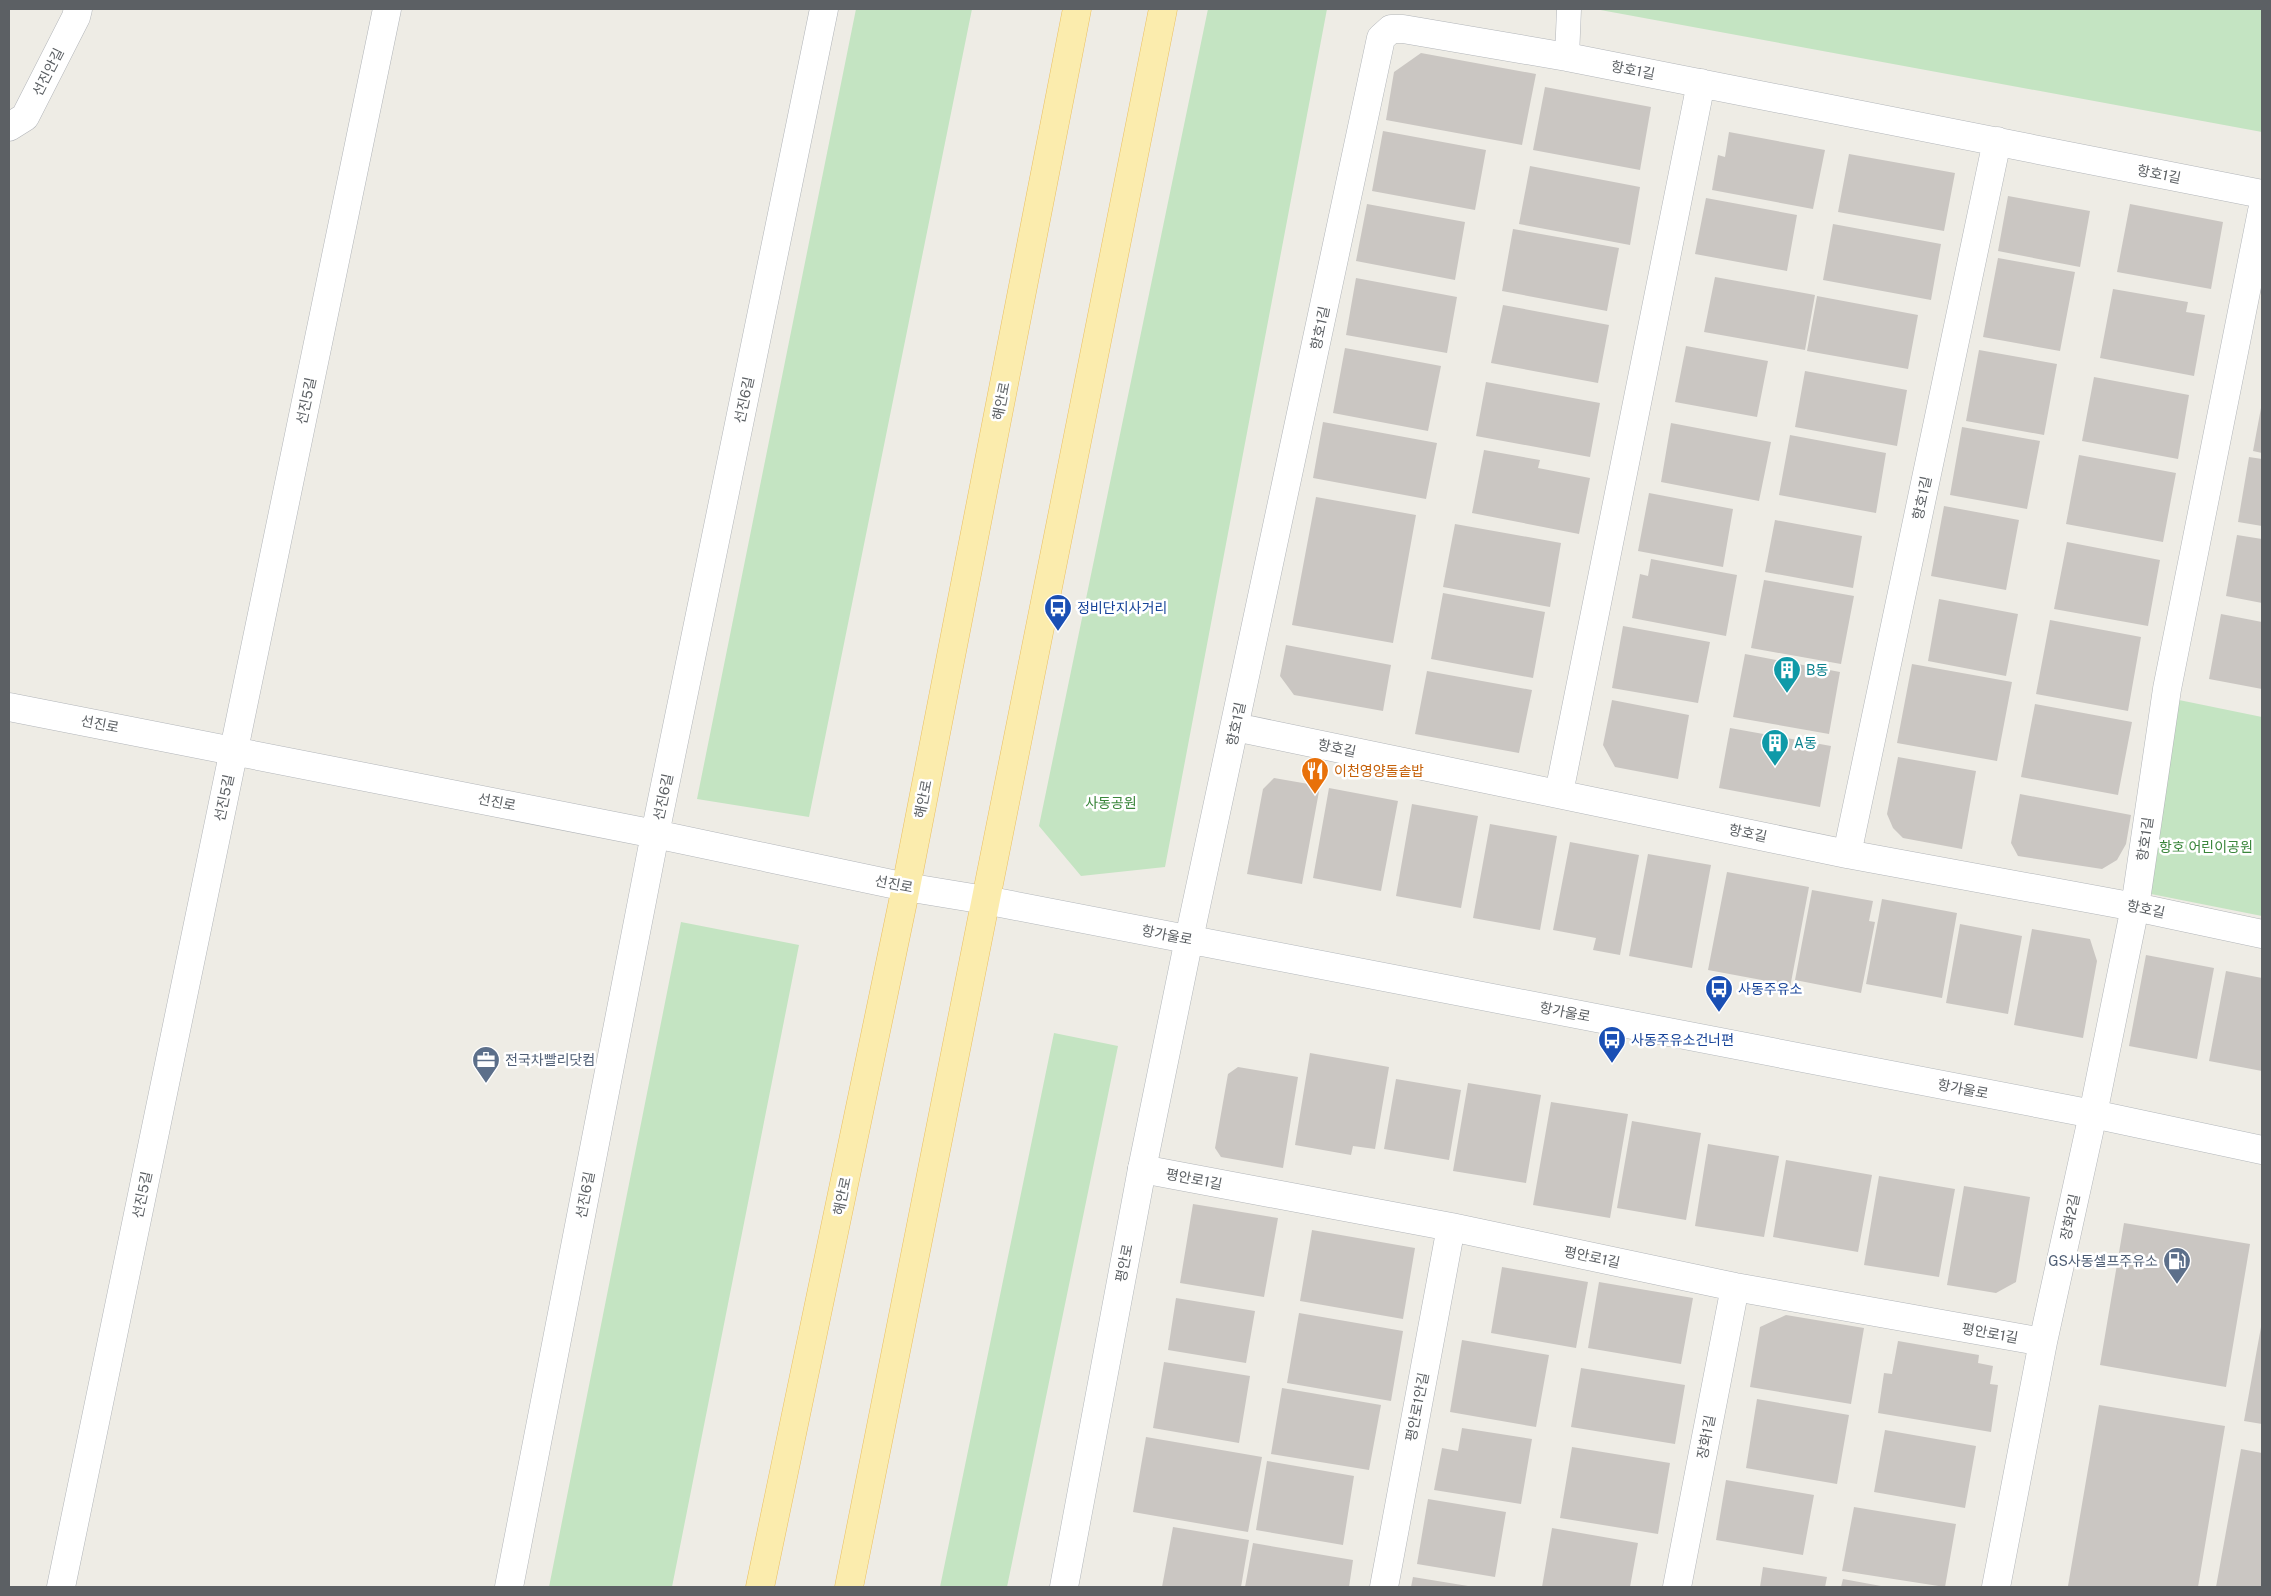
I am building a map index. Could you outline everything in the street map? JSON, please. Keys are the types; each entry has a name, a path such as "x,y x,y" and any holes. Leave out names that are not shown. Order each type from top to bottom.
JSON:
{"main road":[{"name":"해안로","path":"760,1587 906,886 1077,9"},
{"path":"849,1587 1163,9"}],"street":[{"name":"선진안길","path":"9,127 25,117 76,17 78,9"},
{"name":"선진5길","path":"61,1587 387,9"},
{"name":"선진6길","path":"509,1587 656,834 824,9"},
{"name":"항호1길","path":"1189,939 1381,38 1391,29 1403,28 1567,57 2262,194"},
{"path":"1559,793 1701,83"},
{"name":"항호1길","path":"1847,854 1997,141"},
{"name":"항호1길","path":"2135,906 2167,689 2262,211"},
{"name":"선진로","path":"9,707 234,749 906,886 985,900"},
{"name":"항호길","path":"1235,727 1847,854 2135,906 2262,934"},
{"name":"항가울로","path":"985,900 2093,1114 2262,1150"},
{"name":"장화2길","path":"1996,1587 2042,1342 2093,1114 2135,906"},
{"name":"평안로","path":"1064,1587 1142,1169 1189,939"},
{"name":"평안로1길","path":"1142,1169 1450,1228 1735,1287 2042,1342"},
{"name":"평안로1안길","path":"1384,1587 1450,1228"},
{"name":"장화1길","path":"1677,1587 1735,1287"}],"lane":[{"path":"1567,57 1568,9"}],"green space":[{"path":"856,9 972,9 809,817 697,799"},
{"name":"사동공원","path":"1208,9 1327,9 1165,867 1081,876 1039,826"},
{"path":"1595,9 2262,9 2262,132"},
{"name":"항호 어린이공원","path":"2179,700 2262,717 2262,916 2141,892"},
{"path":"681,922 799,945 672,1587 549,1587"},
{"path":"1054,1033 1118,1046 1007,1587 940,1587"}],"building":[{"path":"1421,53 1536,74 1522,145 1386,120 1394,72"},
{"path":"1545,87 1651,107 1640,170 1533,150"},
{"path":"1383,131 1486,150 1475,210 1372,191"},
{"path":"1729,132 1825,150 1813,209 1712,190 1718,155 1725,157"},
{"path":"1849,154 1955,173 1944,231 1838,212"},
{"path":"1530,166 1640,187 1630,245 1519,224"},
{"path":"2008,196 2090,211 2080,267 1998,251"},
{"path":"1706,198 1797,215 1787,271 1695,254"},
{"path":"1367,204 1465,222 1455,280 1356,261"},
{"path":"2130,204 2223,222 2211,289 2117,272"},
{"path":"1833,224 1941,244 1931,300 1823,280"},
{"path":"1513,229 1619,248 1607,311 1502,291"},
{"path":"1998,258 2075,272 2060,351 1983,337"},
{"path":"1715,277 1815,295 1805,350 1704,332"},
{"path":"1356,278 1457,297 1447,353 1346,335"},
{"path":"2113,289 2188,302 2186,312 2205,315 2194,376 2100,358"},
{"path":"1817,296 1918,315 1908,369 1807,351"},
{"path":"1503,305 1609,325 1598,383 1491,363"},
{"path":"1686,346 1768,361 1757,417 1675,402"},
{"path":"1345,348 1441,366 1428,431 1333,413"},
{"path":"1979,350 2057,364 2044,435 1966,421"},
{"path":"1805,371 1907,390 1897,446 1795,427"},
{"path":"2094,377 2189,395 2178,459 2082,441"},
{"path":"1486,382 1600,403 1590,457 1476,436"},
{"path":"2262,408 2262,453 2253,451"},
{"path":"1323,422 1437,443 1426,499 1313,478"},
{"path":"1671,423 1771,442 1759,501 1661,482"},
{"path":"1962,427 2040,441 2027,509 1950,495"},
{"path":"1790,435 1886,453 1876,513 1779,495"},
{"path":"1484,450 1540,460 1538,468 1590,478 1579,534 1472,513"},
{"path":"2079,455 2176,473 2163,542 2066,524"},
{"path":"2249,457 2262,459 2262,526 2238,522"},
{"path":"1649,493 1733,509 1723,567 1638,551"},
{"path":"1316,497 1416,515 1393,643 1292,625"},
{"path":"1944,506 2019,520 2006,590 1931,576"},
{"path":"1775,520 1862,536 1853,588 1765,572"},
{"path":"1455,524 1561,543 1550,607 1443,587"},
{"path":"2237,535 2262,539 2262,603 2226,596"},
{"path":"2067,542 2160,560 2148,626 2054,609"},
{"path":"1651,559 1737,575 1726,636 1632,618 1640,574 1648,576"},
{"path":"1764,580 1854,596 1841,664 1751,648"},
{"path":"1443,593 1545,612 1533,678 1431,659"},
{"path":"1939,599 2018,614 2006,676 1928,661"},
{"path":"2221,614 2262,622 2262,689 2209,679"},
{"path":"2050,620 2141,637 2128,711 2036,694"},
{"path":"1623,626 1710,642 1698,703 1612,688"},
{"path":"1286,645 1391,665 1383,711 1294,695 1280,676"},
{"name":"B동","path":"1745,654 1840,672 1829,734 1733,717"},
{"path":"1912,664 2012,682 1997,761 1897,743"},
{"path":"1427,671 1532,690 1519,753 1415,734"},
{"path":"1612,700 1689,715 1678,779 1615,767 1603,745"},
{"path":"2035,704 2132,722 2118,795 2021,777"},
{"name":"A동","path":"1730,728 1831,746 1820,807 1719,788"},
{"path":"1898,757 1976,771 1962,849 1903,838 1893,828 1887,814"},
{"path":"1274,778 1320,786 1302,884 1247,874 1263,789"},
{"path":"1329,788 1398,801 1381,891 1313,878"},
{"path":"2020,794 2131,815 2126,844 2117,860 2102,869 2018,856 2011,843"},
{"path":"1412,804 1478,816 1461,908 1396,896"},
{"path":"1490,824 1557,836 1540,930 1473,918"},
{"path":"1570,842 1639,855 1620,955 1593,950 1596,938 1553,930"},
{"path":"1648,854 1711,865 1692,968 1629,956"},
{"path":"1727,872 1809,887 1789,993 1765,989 1767,981 1708,970"},
{"path":"1812,890 1873,901 1869,921 1875,922 1861,993 1795,980"},
{"path":"1882,899 1957,913 1942,998 1866,984"},
{"path":"1960,924 2022,936 2008,1014 1946,1003"},
{"path":"2032,929 2090,939 2097,961 2083,1038 2014,1025"},
{"path":"2146,955 2214,968 2197,1059 2129,1046"},
{"path":"2226,971 2262,978 2262,1071 2209,1061"},
{"path":"1310,1053 1389,1067 1375,1149 1353,1146 1351,1155 1295,1145"},
{"path":"1238,1067 1298,1077 1283,1168 1221,1157 1215,1148 1228,1074"},
{"path":"1396,1079 1461,1090 1449,1160 1384,1149"},
{"path":"1468,1083 1541,1095 1526,1183 1453,1171"},
{"path":"1551,1102 1628,1114 1610,1218 1533,1205"},
{"path":"1632,1121 1701,1133 1686,1220 1617,1208"},
{"path":"1708,1144 1779,1156 1764,1237 1695,1226"},
{"path":"1786,1160 1872,1175 1858,1252 1773,1237"},
{"path":"1879,1176 1955,1189 1939,1277 1864,1265"},
{"path":"1964,1186 2030,1197 2016,1282 1996,1293 1947,1285"},
{"path":"1193,1204 1278,1218 1264,1297 1180,1283"},
{"path":"2124,1223 2250,1244 2226,1387 2100,1365"},
{"path":"1312,1230 1415,1248 1403,1319 1300,1301"},
{"path":"1502,1267 1588,1282 1576,1348 1491,1333"},
{"path":"1599,1282 1693,1298 1681,1364 1588,1348"},
{"path":"1176,1298 1255,1311 1246,1363 1168,1350"},
{"path":"1299,1313 1403,1331 1391,1401 1287,1383"},
{"path":"1786,1315 1864,1328 1851,1404 1750,1387 1760,1327"},
{"path":"2262,1327 2262,1424 2244,1421"},
{"path":"1462,1340 1549,1355 1536,1427 1450,1412"},
{"path":"1898,1341 1979,1355 1978,1363 1993,1366 1990,1384 1998,1385 1991,1432 1878,1413 1884,1373 1892,1374"},
{"path":"1164,1362 1250,1376 1239,1443 1153,1428"},
{"path":"1581,1368 1685,1385 1675,1444 1571,1427"},
{"path":"1282,1388 1381,1405 1369,1470 1271,1454"},
{"path":"1757,1399 1849,1415 1837,1484 1746,1468"},
{"path":"2099,1405 2225,1426 2198,1587 2068,1586"},
{"path":"1462,1428 1532,1439 1521,1504 1434,1490 1442,1448 1458,1451"},
{"path":"1885,1430 1976,1446 1965,1508 1874,1492"},
{"path":"1146,1437 1262,1457 1248,1532 1133,1512"},
{"path":"1572,1447 1670,1463 1658,1534 1560,1518"},
{"path":"2241,1449 2262,1453 2262,1587 2216,1587"},
{"path":"1267,1461 1354,1476 1343,1545 1256,1530"},
{"path":"1726,1480 1814,1495 1803,1555 1716,1540"},
{"path":"1428,1499 1506,1512 1495,1577 1417,1564"},
{"path":"1854,1507 1956,1524 1945,1587 1842,1571"},
{"path":"1173,1527 1249,1540 1241,1587 1162,1587"},
{"path":"1552,1528 1638,1543 1630,1587 1542,1587"},
{"path":"1253,1543 1353,1560 1349,1587 1245,1587"},
{"path":"1763,1567 1827,1577 1825,1587 1760,1587"},
{"path":"1413,1577 1468,1586 1468,1587 1411,1587"},
{"path":"1843,1579 1881,1586 1881,1587 1841,1587"}],"place":[{"name":"정비단지사거리","path":"1058,632"},
{"name":"B동","path":"1787,694"},
{"name":"A동","path":"1775,767"},
{"name":"이천영양돌솥밥","path":"1315,795"},
{"name":"사동주유소","path":"1719,1013"},
{"name":"사동주유소건너편","path":"1612,1064"},
{"name":"전국차빨리닷컴","path":"486,1084"},
{"name":"GS사동셀프주유소","path":"2177,1285"}]}
